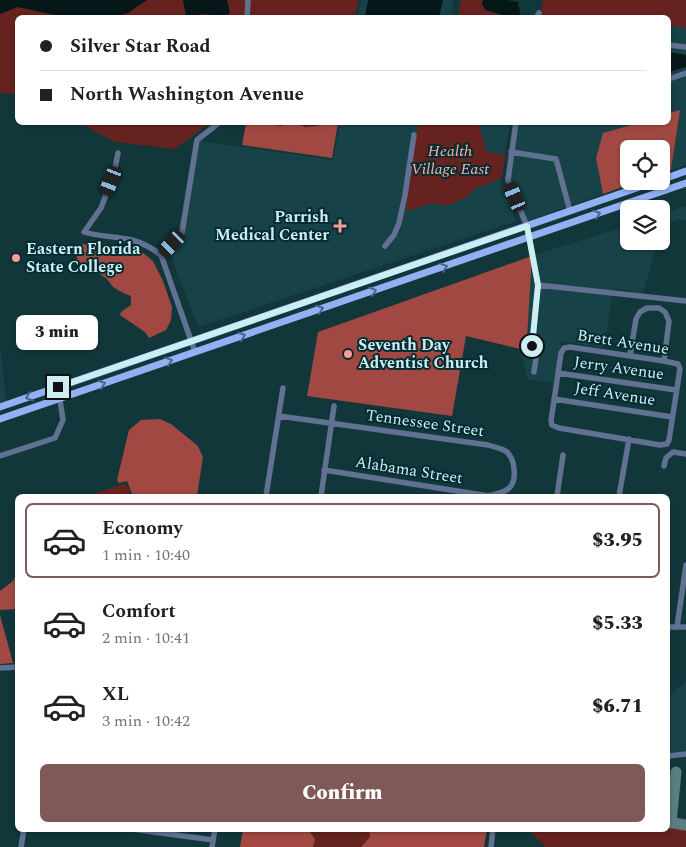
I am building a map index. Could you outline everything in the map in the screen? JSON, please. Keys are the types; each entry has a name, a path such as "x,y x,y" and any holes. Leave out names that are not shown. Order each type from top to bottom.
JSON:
{"main road":[{"path":"670,177 686,171"},
{"path":"0,419 686,183"},
{"path":"0,407 631,190"},
{"path":"394,272 398,283"}],"street":[{"path":"247,15 248,0"},
{"path":"671,45 686,47"},
{"path":"671,78 686,73"},
{"path":"161,255 182,233 197,140 216,125"},
{"path":"516,125 508,180 527,226 538,285 532,346 536,358 534,372"},
{"path":"384,246 394,235 399,223 414,135"},
{"path":"511,152 556,159 570,211"},
{"path":"118,153 114,174 101,208 84,232 98,236 133,240 150,246 161,255 195,352"},
{"path":"538,285 686,301"},
{"path":"630,356 636,319 640,312 647,308 659,308 665,312 669,321 664,361"},
{"name":"Brett Avenue","path":"558,373 561,353 564,348 570,347 678,364 680,368 676,390"},
{"path":"558,373 552,425 559,428 660,445 667,444 669,440 676,390"},
{"name":"Jerry Avenue","path":"558,373 676,390"},
{"path":"0,456 55,438 63,420 58,387"},
{"path":"266,494 283,388"},
{"name":"Jeff Avenue","path":"554,399 672,417"},
{"path":"321,494 334,406"},
{"name":"Tennessee Street","path":"279,416 500,448 508,453 515,475 510,488 497,494"},
{"path":"619,494 629,440"},
{"path":"664,466 666,458 673,452 686,454"},
{"path":"557,494 563,455"},
{"name":"Alabama Street","path":"324,470 477,494"},
{"path":"442,494 443,489"},
{"path":"677,627 686,565"},
{"path":"670,627 686,627"},
{"path":"0,668 15,667"},
{"path":"670,756 686,754"},
{"path":"21,847 24,832"},
{"path":"148,832 212,844"},
{"path":"491,847 493,832"}],"shaded area":[{"path":"0,0 147,0 122,15 55,15 18,7 0,14"},
{"path":"183,0 227,0 230,13 228,15 186,15"},
{"path":"361,0 454,0 451,15 358,15"},
{"path":"368,0 443,0 439,15 365,15"},
{"path":"483,0 518,2 520,15 503,15 485,10 482,4"},
{"path":"671,25 686,28 686,55 671,52"},
{"path":"671,52 686,55 686,67 671,71"},
{"path":"686,67 686,165 671,170 680,110 671,112 671,71"},
{"path":"680,110 671,170 670,140 620,140 620,188 603,194 596,158 603,133 631,125 671,125 671,112"},
{"path":"246,125 300,125 305,127 338,125 332,158 242,145"},
{"name":"Parrish Medical Center","path":"340,125 510,125 501,180 516,221 198,327 171,256 164,246 178,232 194,140 333,160"},
{"path":"513,125 631,125 603,133 596,158 603,194 521,223 505,181"},
{"path":"686,206 686,220 677,219 670,222 670,210"},
{"path":"620,228 620,250 655,250 643,293 613,289 604,348 561,341 554,383 528,379 521,353 527,338 532,256"},
{"path":"83,244 132,248 143,253 153,261 163,281 172,307 171,320 166,330 149,338 145,332 120,315 121,312 131,305 131,296 113,287 100,274 79,271 77,254"},
{"path":"532,256 527,338 521,353 520,349 466,336 452,416 307,396 318,332"},
{"path":"0,351 6,401 0,403"},
{"path":"160,419 171,424 198,446 203,457 197,494 132,494 127,481 119,483 117,480 129,430 141,420"},
{"path":"15,577 15,609 0,610 0,591 13,581"},
{"path":"0,615 13,663 0,664"},
{"path":"686,679 686,751 670,753 670,695"},
{"path":"242,832 310,832 315,839 313,847 240,847"},
{"path":"369,832 486,832 484,847 361,847 370,837"}],"green space":[{"path":"0,0 246,0 245,15 15,15 15,94 0,93"},
{"path":"248,0 359,0 355,15 247,15"},
{"path":"461,0 483,0 482,4 499,15 458,15"},
{"path":"543,0 686,0 686,28 671,25 671,15 540,15"},
{"path":"83,125 207,125 175,149 115,142"},
{"path":"300,125 320,125 317,126 305,127"},
{"name":"Health Village East","path":"418,125 479,125 487,152 505,155 502,178 474,189 467,197 447,206 428,204 408,211 406,207"},
{"path":"126,483 130,494 93,494"},
{"path":"670,827 686,829 686,847 546,847 532,832 670,832"},
{"path":"310,832 369,832 370,837 361,847 313,847 315,839"}],"taxiway":[{"path":"671,823 676,772"},
{"path":"670,822 686,825"}],"place":[{"name":"Parrish Medical Center","path":"340,226"},
{"name":"Eastern Florida State College","path":"16,258"},
{"name":"Seventh Day Adventist Church","path":"348,354"}],"route":[{"path":"58,387 527,226 538,285 532,346"}]}
